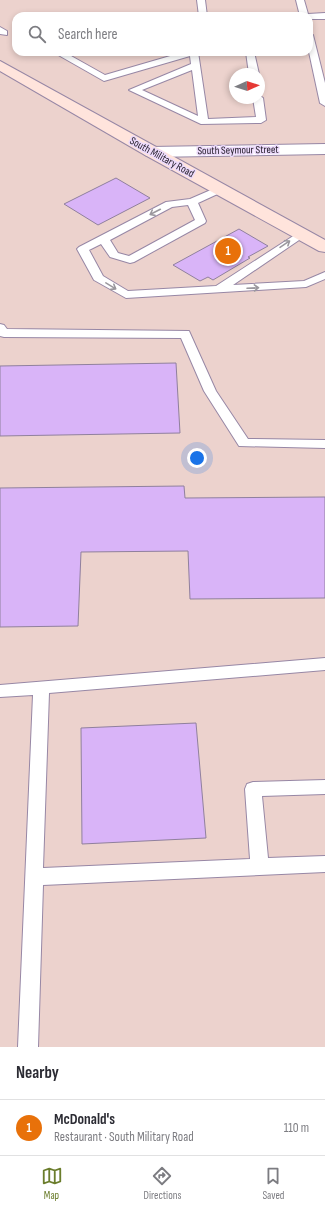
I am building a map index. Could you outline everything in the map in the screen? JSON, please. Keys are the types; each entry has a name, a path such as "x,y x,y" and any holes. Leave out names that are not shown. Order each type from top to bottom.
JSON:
{"main road":[{"name":"South Military Road","path":"2,69 325,247"}],"street":[{"name":"South Seymour Street","path":"151,152 325,148"}],"lane":[{"path":"201,0 202,12"},
{"path":"300,0 303,12"},
{"path":"313,16 325,16"},
{"path":"313,52 325,103"},
{"path":"64,56 104,78 180,56"},
{"path":"194,56 204,122"},
{"path":"251,56 253,68"},
{"path":"195,66 134,90 204,122 262,120 259,104"},
{"path":"220,190 192,202 170,204 83,249 98,278 126,295 306,284 325,275"},
{"path":"103,238 114,256 130,260 200,221 192,202"},
{"path":"218,290 301,234"},
{"path":"0,328 4,333 185,334 210,391 244,443 325,444"},
{"path":"0,691 325,664"},
{"path":"28,1047 41,688"},
{"path":"260,866 253,789 325,787"},
{"path":"34,877 325,864"}],"shaded area":[{"path":"0,0 325,0 325,1047 0,1047"}],"building":[{"path":"116,178 150,198 98,225 64,204"},
{"path":"239,229 268,246 213,280 208,277 200,281 173,265"},
{"path":"176,363 180,433 0,436 0,366"},
{"path":"184,486 185,498 325,497 325,598 190,599 188,551 81,552 78,626 0,627 0,488"},
{"path":"196,723 206,838 82,844 81,728"}],"place":[{"name":"McDonald's","path":"228,251"}]}
